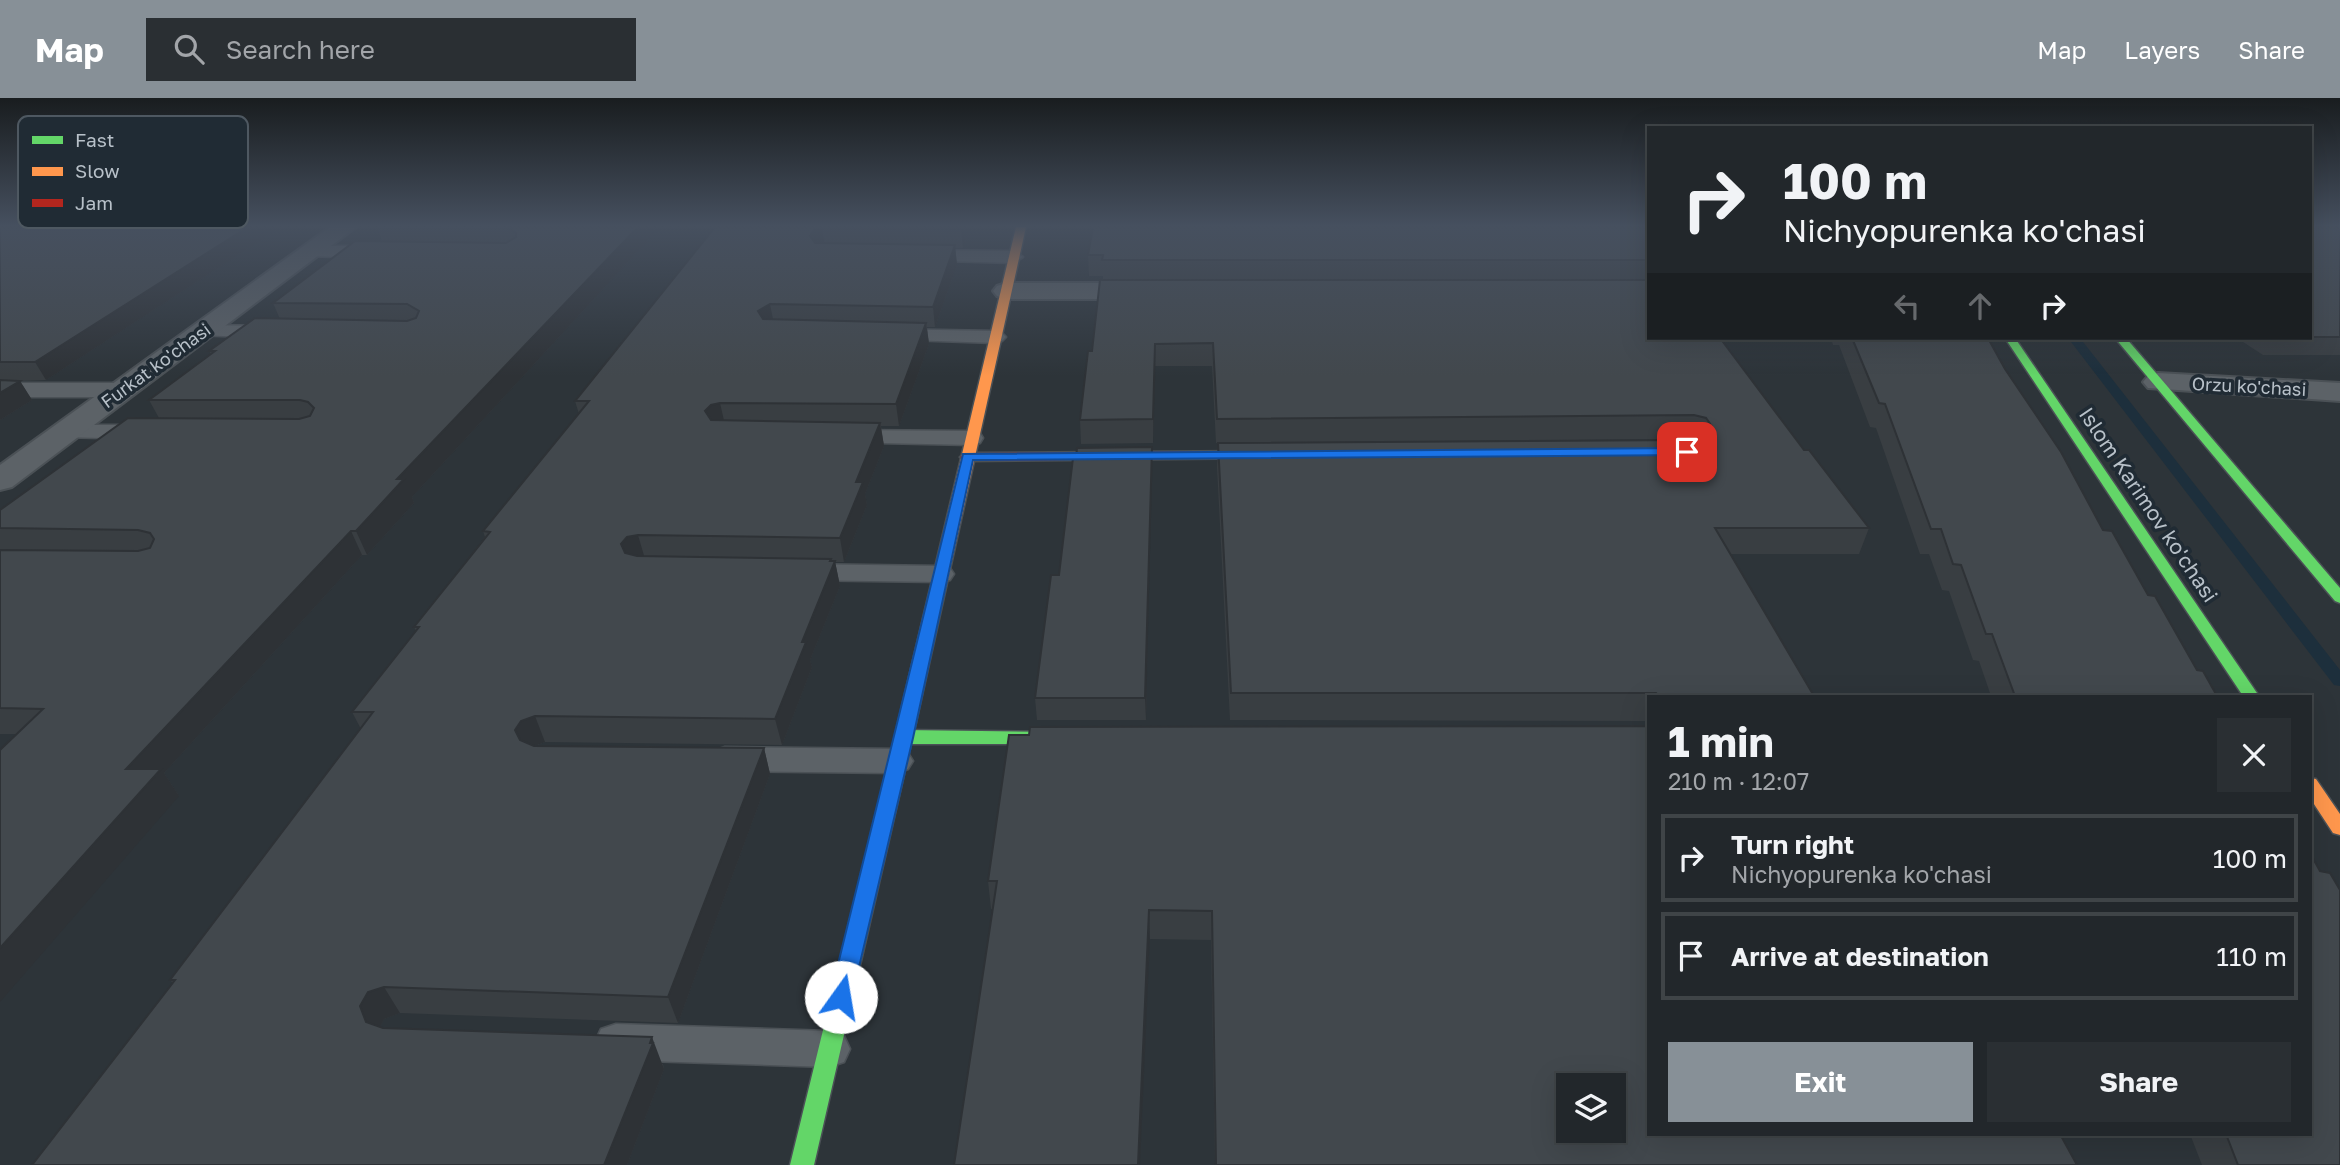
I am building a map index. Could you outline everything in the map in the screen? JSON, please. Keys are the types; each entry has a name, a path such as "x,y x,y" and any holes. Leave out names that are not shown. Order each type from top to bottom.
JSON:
{"street":[{"name":"Furkat ko'chasi","path":"0,480 278,277"},
{"path":"802,1165 1009,277"},
{"path":"1006,291 1172,291"},
{"name":"Islom Karimov ko'chasi","path":"2011,340 2250,695"},
{"path":"2122,340 2340,598"},
{"name":"Orzu ko'chasi","path":"2158,382 2340,392"},
{"path":"969,447 1286,454"},
{"path":"900,750 1069,738"},
{"path":"2312,787 2340,828"}],"lane":[{"path":"203,331 296,332"},
{"path":"871,335 995,337"},
{"path":"0,390 123,390"},
{"path":"65,432 174,432"},
{"path":"821,436 969,447"},
{"path":"766,571 940,574"},
{"path":"694,759 900,750"},
{"path":"580,1041 829,1049"}],"building":[{"path":"0,277 169,277 35,362 0,362"},
{"path":"308,277 590,277 397,479 404,479 356,531 351,531 126,769 161,769 0,948 0,750 43,709 0,708 0,550 138,551 150,548 154,539 150,533 138,530 0,528 0,510 128,418 299,419 310,416 314,408 308,402 300,400 149,400 255,318 407,321 416,318 419,311 407,304 273,303"},
{"path":"675,277 944,277 933,307 770,304 758,311 763,319 926,323 896,404 720,403 711,405 705,411 711,420 880,423 856,482 863,482 840,538 638,535 627,537 621,544 625,553 637,556 835,561 775,719 535,716 521,721 515,730 520,740 534,746 764,748 668,997 384,987 368,992 360,1006 366,1022 383,1028 652,1037 650,1043 653,1043 604,1165 32,1165 175,980 170,980 373,712 352,712 419,627 414,627 490,532 483,531 589,401 575,401"},
{"path":"2312,277 2340,277 2340,337 2312,337"},
{"path":"1100,280 1647,280 1647,340 1722,340 1804,450 1809,450 1869,528 1715,528 1813,695 1231,693 1218,443 1694,440 1706,437 1713,428 1706,418 1694,415 1217,419 1213,343 1155,344 1153,419 1080,420 1088,351 1092,351"},
{"path":"1853,340 1989,340 2005,369 2061,452 2103,530 2112,531 2148,595 2155,596 2197,670 2203,671 2216,695 2015,695 1992,634 1986,634 1961,565 1953,564 1941,529 1931,529 1885,404 1879,403"},
{"path":"0,380 20,381 0,393"},
{"path":"1152,447 1145,698 1035,698 1051,575 1059,575 1073,458 1076,458 1077,448"},
{"path":"1647,726 1647,1136 2061,1136 2077,1165 1216,1165 1212,911 1149,910 1138,1165 954,1165 997,881 988,881 1009,735 1029,735 1030,727"},
{"path":"2312,857 2320,871 2330,873 2340,890 2340,1165 2238,1165 2227,1136 2312,1136"}],"waterway":[{"path":"2076,340 2340,681"}],"traffic: fast":[{"path":"2011,340 2250,695"},
{"path":"2122,340 2340,598"},
{"path":"802,1165 904,736"},
{"path":"904,738 1059,738"}],"traffic: slow":[{"path":"904,736 1010,277"},
{"path":"2312,787 2340,828"}],"traffic: jam":[{"path":"967,457 1270,455"}],"route":[{"path":"841,997 904,738 967,457 1687,452"}]}
